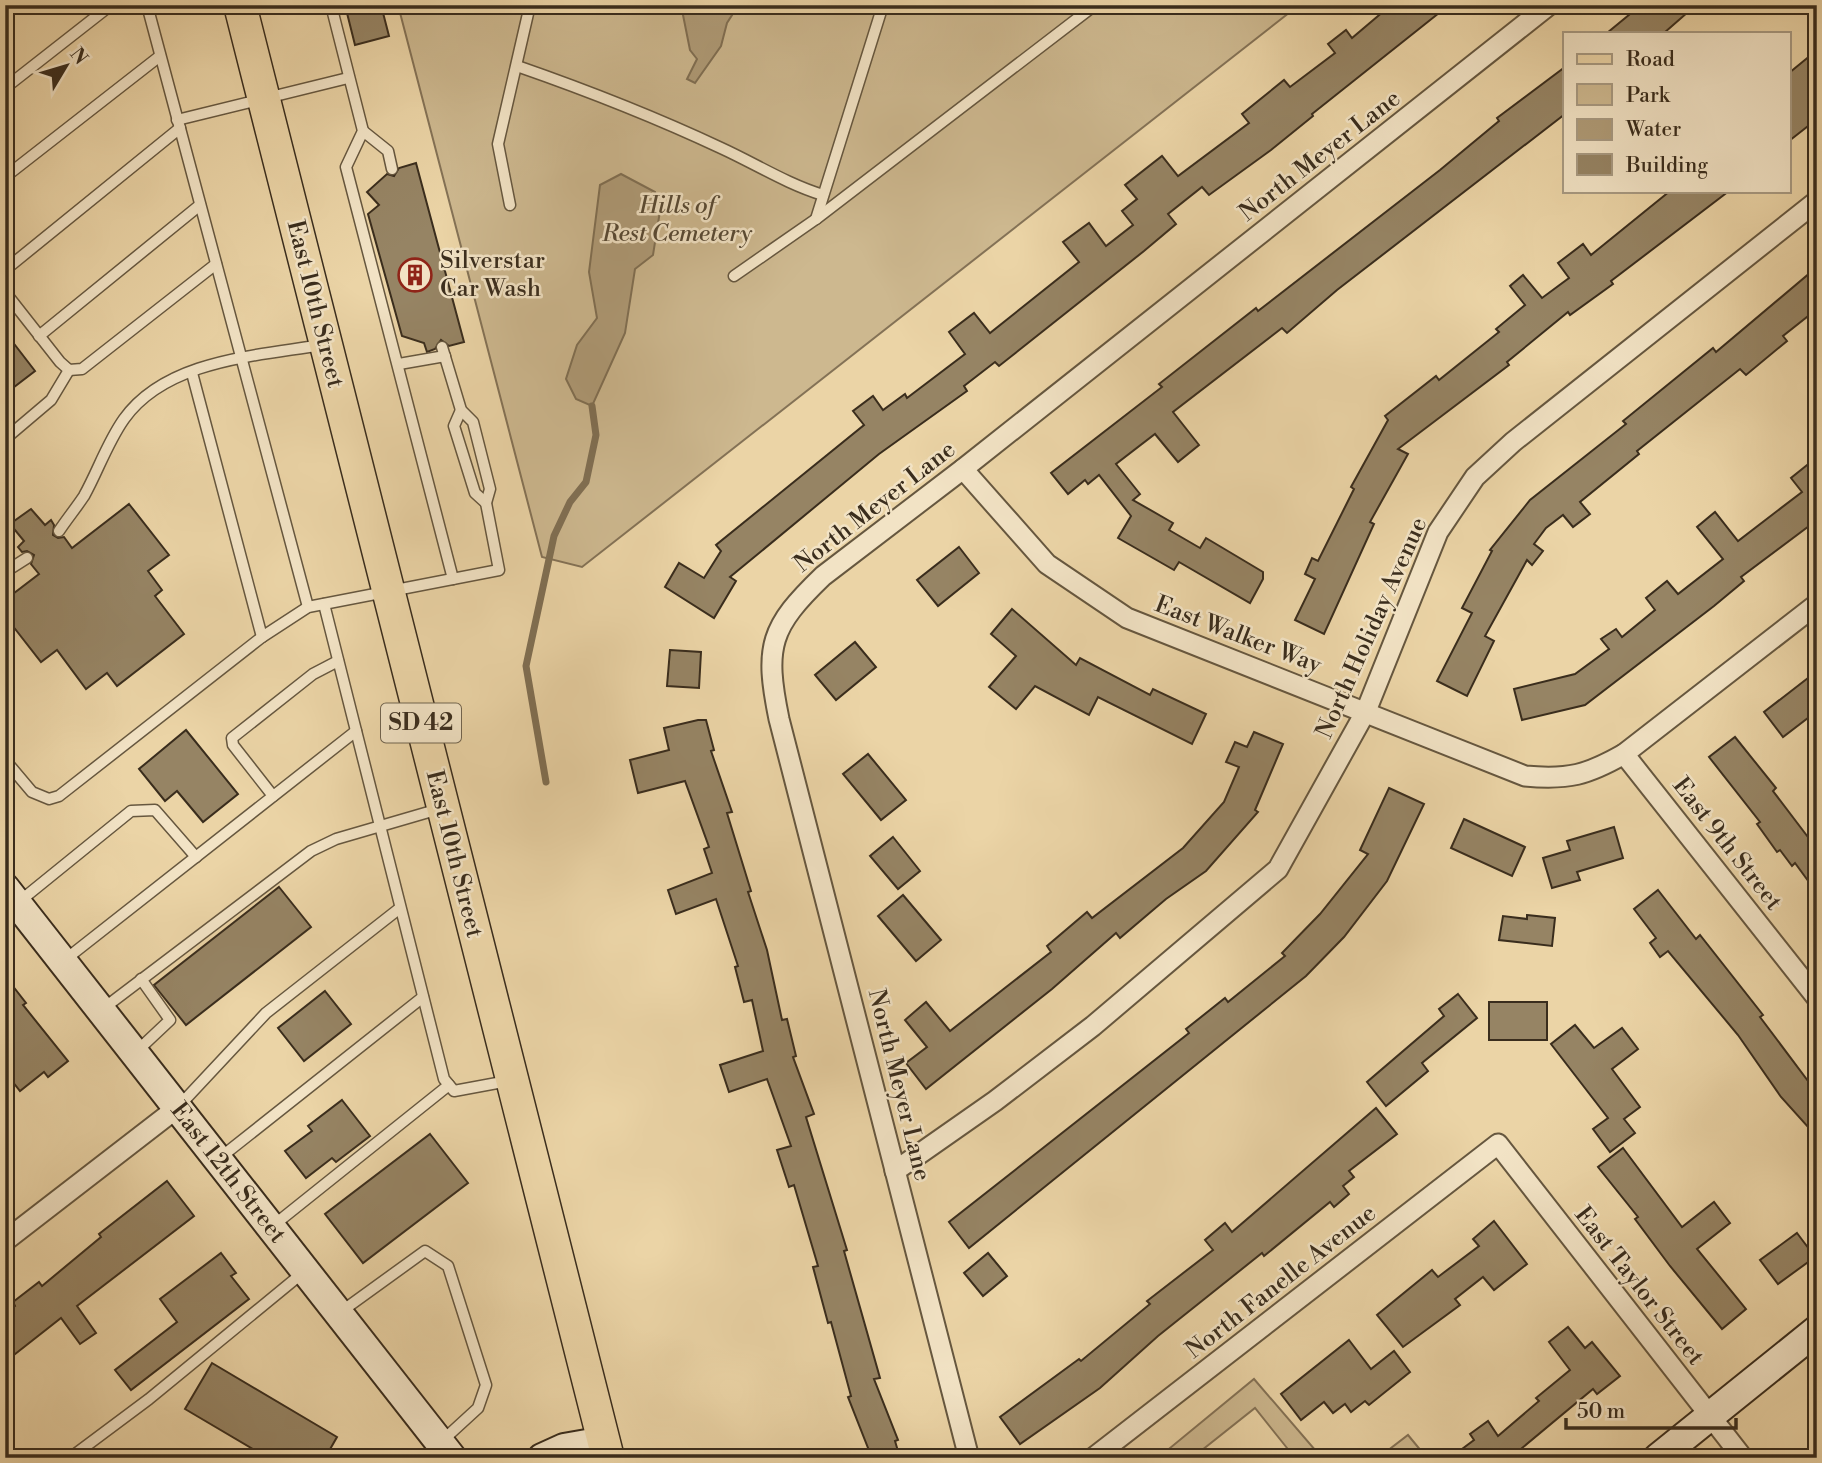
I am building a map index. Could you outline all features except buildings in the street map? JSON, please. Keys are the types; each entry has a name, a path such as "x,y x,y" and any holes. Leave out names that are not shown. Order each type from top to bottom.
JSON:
{"main road":[{"name":"East 10th Street","path":"240,5 606,1449"}],"street":[{"name":"North Meyer Lane","path":"969,1458 779,719 772,684 771,655 775,634 785,617 816,583 1549,5"},
{"name":"North Holiday Avenue","path":"895,1171 995,1101 1093,1026 1279,869 1367,711 1438,532 1475,477 1513,442 1817,201"},
{"name":"East Walker Way","path":"963,469 1047,564 1091,597 1127,618 1367,711 1525,776 1559,779 1591,773 1624,754 1817,604"},
{"name":"East 9th Street","path":"1624,754 1817,998"},
{"name":"East 12th Street","path":"11,896 446,1450"},
{"path":"5,1241 177,1108"},
{"name":"East Taylor Street","path":"1498,1144 1743,1458"},
{"name":"North Fanelle Avenue","path":"1093,1458 1498,1144"},
{"path":"1658,1458 1817,1330"},
{"path":"542,1458 564,1448 606,1449"}],"lane":[{"path":"5,88 111,5"},
{"path":"147,5 308,607"},
{"path":"510,205 498,144 530,5"},
{"path":"816,219 883,5"},
{"path":"734,276 816,219 1095,5"},
{"path":"333,13 363,131 388,151 392,169"},
{"path":"5,177 160,56"},
{"path":"517,66 570,84 722,148 797,187 823,195"},
{"path":"5,270 178,124 348,78"},
{"path":"363,131 346,167 453,579"},
{"path":"39,336 200,205"},
{"path":"69,370 82,369 93,363 216,264"},
{"path":"5,292 69,370"},
{"path":"59,531 84,495 108,444 126,416 156,388 192,373 241,358 325,345"},
{"path":"5,760 32,792 49,799 59,796 262,637 308,607 499,570 486,503 490,489 473,422 461,410 443,352 399,365"},
{"path":"5,439 51,400 69,370"},
{"path":"192,373 262,637"},
{"path":"461,410 454,426 475,494 486,503"},
{"path":"5,572 27,558"},
{"path":"324,604 444,1079 454,1091 512,1080"},
{"path":"273,796 233,745 232,738 313,674 338,661"},
{"path":"63,962 356,731"},
{"path":"11,896 131,811 141,808 155,810 196,857"},
{"path":"101,1010 303,856 336,839 442,808"},
{"path":"177,1108 266,1013 400,908"},
{"path":"134,1053 170,1020 141,979"},
{"path":"218,1159 423,997"},
{"path":"271,1227 449,1085"},
{"path":"338,1313 425,1251 448,1266 486,1385 478,1408 446,1450"},
{"path":"70,1458 149,1399 305,1271"}],"green space":[{"name":"Hills of Rest Cemetery","path":"398,5 1299,5 582,567 542,557"},
{"path":"1254,1379 1322,1458 1275,1458 1287,1448 1255,1408 1192,1458 1179,1458 1170,1448"},
{"path":"1408,1435 1427,1458 1378,1458"}],"water":[{"path":"681,5 732,5 734,12 727,23 721,46 695,83 687,79 697,59 690,50"},
{"path":"621,174 655,192 660,211 653,255 635,269 625,333 592,406 576,399 566,379 577,345 597,318 589,272 600,185"}],"waterway":[{"path":"546,782 526,666 554,536 570,502 586,482 596,435 592,406"}],"place":[{"name":"Silverstar Car Wash","path":"415,275"}]}
